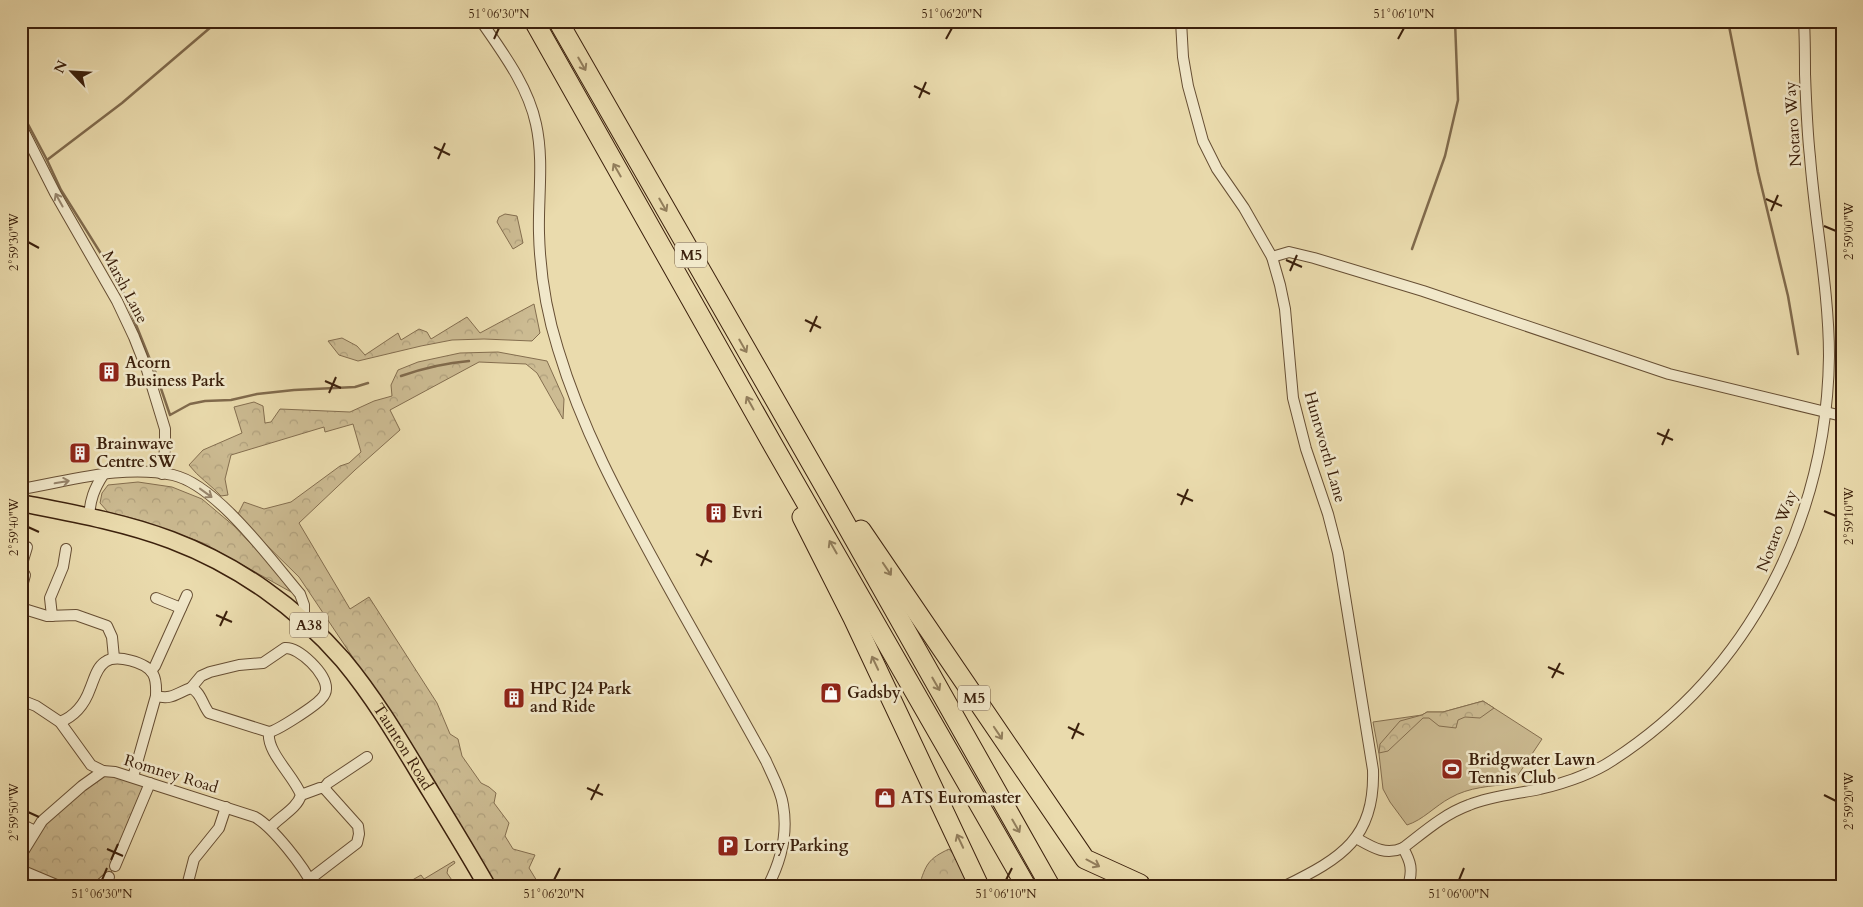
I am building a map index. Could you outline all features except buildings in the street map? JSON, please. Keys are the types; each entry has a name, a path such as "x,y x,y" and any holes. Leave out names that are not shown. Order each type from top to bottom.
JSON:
{"highway":[{"name":"M5","path":"534,21 773,445 1026,886"},
{"name":"M5","path":"558,21 826,489 1050,886"},
{"name":"M5","path":"773,445 792,496 857,626 979,886"},
{"name":"M5","path":"826,489 863,532 1085,859 1143,885"}],"main road":[{"name":"Taunton Road","path":"21,503 90,516 147,532 203,553 253,582 304,620 361,683 394,732 487,886"},
{"path":"1114,886 1143,885"}],"street":[{"path":"481,21 506,58 530,102 536,124 540,150 539,233 542,275 548,313 570,387 609,479 766,761 779,790 783,806 783,844 777,868 768,886"},
{"name":"Huntworth Lane","path":"1181,21 1183,57 1187,79 1193,110 1203,141 1217,169 1244,208 1272,257 1286,309 1293,398 1297,418 1328,514 1338,553 1372,761 1374,788 1372,804 1356,838 1347,849 1335,858 1285,886"},
{"name":"Notaro Way","path":"1403,848 1448,815 1466,806 1486,799 1555,785 1589,773 1611,762 1649,735 1714,673 1747,630 1766,598 1801,519 1812,482 1827,396 1828,325 1810,156 1804,21"},
{"name":"Marsh Lane","path":"21,126 83,243 117,301 134,337 147,370 165,428 162,474"},
{"path":"1272,257 1289,252 1314,258 1423,291 1669,374 1842,416"},
{"path":"21,489 103,475 140,472 174,475 190,482 220,504 300,594 304,605 304,620"},
{"path":"90,516 90,503 93,491 103,475"},
{"path":"21,590 25,575 21,568 27,547"},
{"path":"52,616 50,598 63,567 66,549"},
{"path":"133,777 156,696 153,673 155,666 187,595"},
{"path":"156,598 181,608"},
{"path":"21,608 52,616 76,615 107,626 112,637 114,658"},
{"path":"156,696 172,697 190,688 202,676 210,672 227,667 263,663 285,648 297,650 306,657 326,684 325,694 322,698 276,730 269,732 209,713 204,707 200,695 196,690 190,688"},
{"path":"60,722 66,720 80,707 85,701 101,665 114,658 125,659 153,673"},
{"path":"21,700 36,706 60,722 92,765 103,771"},
{"path":"269,732 269,739 274,751 298,787 301,795 297,804 277,819 270,828"},
{"path":"301,795 324,788 328,783 367,757"},
{"name":"Romney Road","path":"21,855 35,830 53,810 103,771 116,772 255,817 270,828 311,882"},
{"path":"114,866 150,783"},
{"path":"311,882 357,843 359,834 358,826 324,788"},
{"path":"187,886 194,859 219,828 226,807"},
{"path":"21,824 35,830"},
{"path":"1356,838 1381,851 1389,852 1403,848 1412,871 1408,886"},
{"path":"21,870 59,886"},
{"path":"99,886 109,877"}],"green space":[{"path":"505,214 517,216 523,243 513,249 497,222 499,217"},
{"path":"534,304 540,333 532,341 452,340 358,361 339,355 328,341 342,338 357,346 365,355 398,333 401,340 419,329 427,332 431,339 467,317 480,333"},
{"path":"498,352 547,361 564,399 563,419 537,373 526,364 479,362 390,410 400,430 299,523 350,609 369,597 437,703 450,734 458,739 462,756 481,783 496,793 494,803 509,823 505,836 513,849 535,855 529,868 540,886 497,886 366,677 299,577 237,516 244,502 264,509 291,502 340,466 349,463 361,452 353,424 325,432 324,427 231,455 225,479 228,495 221,496 189,465 203,450 242,433 234,407 254,402 263,406 265,423 271,422 280,409 350,412 374,401 392,396 391,385 398,370 418,362 460,353"},
{"path":"138,482 172,487 202,499 234,526 267,561 291,592 203,543 143,521 108,512 100,503 102,493 108,485"},
{"name":"Bridgwater Lawn Tennis Club","path":"1483,701 1542,739 1512,784 1480,788 1457,794 1418,820 1407,825 1383,789 1373,722 1422,715 1427,712 1443,712"},
{"path":"1483,701 1494,708 1480,718 1465,717 1458,720 1456,728 1439,726 1429,718 1423,718 1388,751 1379,753 1380,744 1400,721 1427,712 1443,712"},
{"path":"103,771 150,783 109,877 99,886 59,886 21,870 21,855 35,831"},
{"path":"949,849 968,871 974,886 919,886 924,872 932,859"},
{"path":"454,861 455,863 448,868 447,873 456,886 402,886 421,875 424,879"}],"waterway":[{"path":"151,362 122,290 61,190 47,160 122,103 218,21"},
{"path":"1412,249 1445,156 1458,100 1455,21"},
{"path":"1728,21 1758,172 1788,296 1798,354"},
{"path":"21,111 47,160"},
{"path":"401,376 435,366 469,361"},
{"path":"155,371 170,415 190,404 205,401 231,400 257,394 294,390 355,387 368,383"}],"place":[{"name":"Acorn Business Park","path":"109,372"},
{"name":"Brainwave Centre SW","path":"80,453"},
{"name":"Evri","path":"716,513"},
{"name":"Gadsby","path":"831,693"},
{"name":"HPC J24 Park and Ride","path":"514,698"},
{"name":"Bridgwater Lawn Tennis Club","path":"1452,769"},
{"name":"ATS Euromaster","path":"885,798"},
{"name":"Lorry Parking","path":"728,846"}]}
